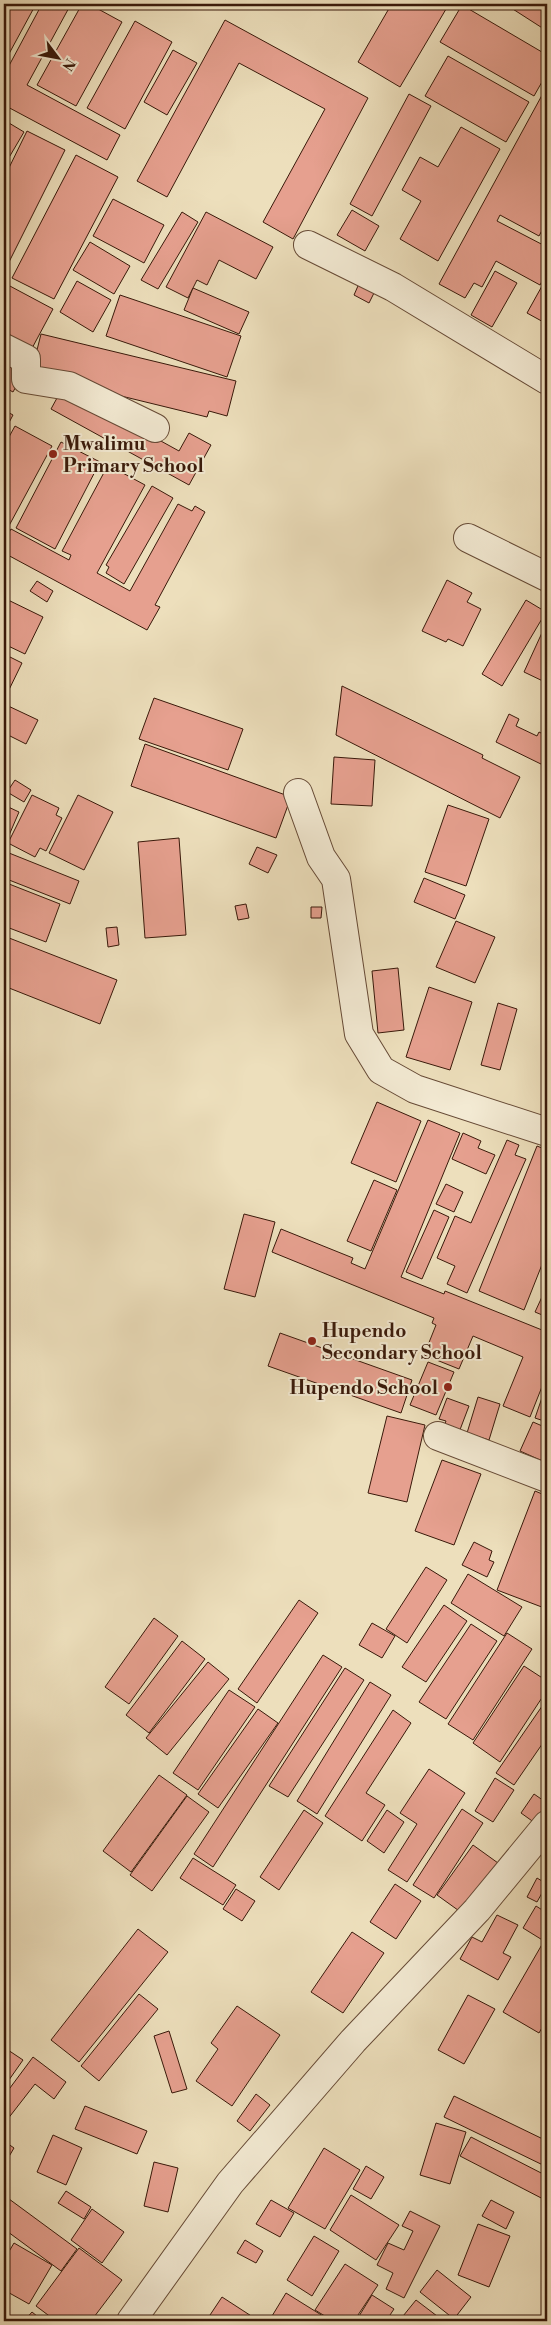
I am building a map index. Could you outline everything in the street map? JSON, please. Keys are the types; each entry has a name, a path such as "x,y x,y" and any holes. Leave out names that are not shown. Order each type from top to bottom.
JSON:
{"street":[{"path":"308,246 393,287 547,380"},
{"path":"4,348 26,359 26,379 69,386 155,428"},
{"path":"468,538 547,577"},
{"path":"298,793 321,857 336,879 359,1034 381,1070 415,1089 547,1132"},
{"path":"438,1436 547,1478"},
{"path":"131,2321 230,2183 353,2041 477,1910 547,1825"}],"building":[{"path":"10,4 36,4 4,63 4,15"},
{"path":"42,4 71,4 27,85 120,135 107,160 4,105 4,75"},
{"path":"82,4 89,4 122,22 76,106 37,85"},
{"path":"388,4 449,4 400,87 358,62 391,5"},
{"path":"505,4 547,4 547,31"},
{"path":"462,5 547,55 547,73 534,96 440,42"},
{"path":"225,20 368,98 293,239 263,222 325,109 239,63 167,197 137,181"},
{"path":"135,21 172,42 125,129 87,108"},
{"path":"173,50 197,63 167,115 144,102"},
{"path":"448,56 529,102 506,142 425,96"},
{"path":"547,86 547,221 539,236 500,215 497,221 547,247 547,272 540,285 496,261 482,287 474,283 465,298 439,284"},
{"path":"409,94 431,106 372,216 350,204"},
{"path":"4,120 24,132 4,166"},
{"path":"461,127 500,149 438,261 400,239 421,201 402,190 420,157 438,167"},
{"path":"27,131 65,150 4,272 4,178"},
{"path":"76,155 118,177 54,299 12,278"},
{"path":"113,199 164,225 144,263 93,236"},
{"path":"352,210 379,226 365,251 337,235"},
{"path":"182,212 198,222 158,289 141,280"},
{"path":"206,212 273,247 256,279 219,260 207,285 197,280 188,298 166,287"},
{"path":"90,242 130,266 114,294 73,270"},
{"path":"495,271 517,283 492,327 471,315"},
{"path":"547,277 547,324 527,313"},
{"path":"361,279 377,287 369,303 354,295"},
{"path":"77,281 111,300 93,332 60,312"},
{"path":"8,285 53,309 30,352 4,338 4,294"},
{"path":"193,288 249,312 239,334 184,310"},
{"path":"120,295 241,336 227,377 106,336"},
{"path":"41,334 236,381 227,416 209,411 207,417 31,374"},
{"path":"4,356 26,368 13,392 4,387"},
{"path":"63,387 179,451 189,433 211,445 189,485 51,409"},
{"path":"4,410 13,415 4,432"},
{"path":"15,426 52,446 4,535 4,446"},
{"path":"61,442 100,462 55,549 16,528"},
{"path":"108,465 145,485 97,573 130,591 178,504 192,511 195,506 205,512 155,605 160,607 147,630 4,553 4,541 11,529 69,560 71,555 62,551"},
{"path":"152,486 173,498 124,584 106,573 109,567 106,565"},
{"path":"447,580 472,593 467,602 481,609 463,646 448,639 446,642 422,631"},
{"path":"37,581 53,591 47,602 30,591"},
{"path":"4,598 43,617 25,654 4,644"},
{"path":"526,600 546,612 502,686 482,674"},
{"path":"547,625 547,683 524,672"},
{"path":"4,654 22,663 4,700"},
{"path":"342,686 483,755 482,758 520,777 500,818 336,735"},
{"path":"154,698 243,729 228,770 139,739"},
{"path":"4,704 38,720 26,744 4,733"},
{"path":"509,714 519,719 516,726 537,736 539,732 547,736 547,767 496,742"},
{"path":"145,744 291,797 276,838 131,786"},
{"path":"334,757 375,760 372,806 331,804"},
{"path":"15,780 31,790 24,802 7,792"},
{"path":"32,795 59,808 56,815 62,818 46,851 40,848 35,857 8,843"},
{"path":"78,795 113,812 84,870 49,853"},
{"path":"4,805 19,812 4,847"},
{"path":"448,805 489,819 466,886 425,872"},
{"path":"179,838 186,935 145,938 138,842"},
{"path":"257,847 277,855 268,873 249,864"},
{"path":"4,851 79,881 70,904 4,878"},
{"path":"424,878 465,895 455,919 414,902"},
{"path":"4,882 60,904 46,942 4,926"},
{"path":"246,904 249,918 238,920 235,906"},
{"path":"311,907 322,907 321,918 311,918"},
{"path":"456,921 495,937 475,983 436,967"},
{"path":"117,927 119,945 108,947 106,928"},
{"path":"4,936 117,980 100,1024 4,986"},
{"path":"398,968 404,1030 378,1033 372,971"},
{"path":"429,987 472,1002 450,1070 406,1057"},
{"path":"498,1003 517,1009 500,1070 481,1065"},
{"path":"377,1102 421,1121 396,1182 351,1163"},
{"path":"428,1120 460,1133 401,1277 444,1294 445,1291 547,1332 547,1374 530,1417 503,1406 523,1357 473,1336 459,1369 424,1355 436,1325 432,1323 434,1318 272,1252 281,1229 353,1258 351,1263 365,1269"},
{"path":"463,1133 481,1141 478,1148 495,1155 486,1174 452,1159"},
{"path":"507,1140 519,1145 515,1155 526,1159 467,1293 447,1284 455,1266 437,1258 455,1216 471,1223"},
{"path":"537,1146 547,1150 547,1252 524,1310 479,1291"},
{"path":"374,1180 397,1190 371,1251 347,1241"},
{"path":"446,1184 463,1192 454,1212 436,1204"},
{"path":"434,1210 449,1217 422,1279 406,1272"},
{"path":"244,1214 275,1222 255,1297 224,1289"},
{"path":"547,1286 547,1317 535,1312"},
{"path":"280,1333 412,1380 401,1413 268,1366"},
{"path":"428,1362 454,1372 436,1415 410,1405"},
{"path":"547,1383 547,1422 535,1418"},
{"path":"478,1397 500,1404 489,1440 467,1433"},
{"path":"447,1398 469,1406 458,1435 443,1429 446,1421 439,1419"},
{"path":"387,1416 425,1425 407,1502 368,1493"},
{"path":"533,1422 547,1428 547,1463 520,1451"},
{"path":"442,1460 481,1474 454,1545 415,1531"},
{"path":"535,1491 547,1496 547,1609 497,1590"},
{"path":"474,1542 492,1551 489,1560 494,1562 487,1577 462,1565"},
{"path":"426,1567 447,1580 407,1643 386,1629"},
{"path":"468,1574 522,1607 504,1636 451,1603"},
{"path":"299,1600 318,1613 257,1703 238,1689"},
{"path":"444,1605 467,1621 426,1682 402,1667"},
{"path":"154,1618 178,1636 129,1704 105,1687"},
{"path":"372,1623 395,1636 382,1658 359,1645"},
{"path":"471,1624 497,1641 446,1719 419,1702"},
{"path":"507,1633 532,1649 473,1740 448,1724"},
{"path":"182,1641 205,1659 149,1733 126,1715"},
{"path":"323,1655 342,1667 213,1867 194,1854"},
{"path":"208,1662 229,1679 167,1755 146,1738"},
{"path":"524,1666 547,1681 547,1690 500,1762 473,1743"},
{"path":"345,1668 364,1680 288,1797 269,1786"},
{"path":"370,1682 391,1695 317,1814 297,1801"},
{"path":"229,1690 255,1707 198,1790 173,1773"},
{"path":"547,1699 547,1737 514,1785 496,1773"},
{"path":"258,1709 278,1723 218,1808 198,1794"},
{"path":"393,1710 411,1723 366,1793 385,1805 362,1841 325,1816"},
{"path":"429,1769 465,1793 407,1882 388,1870 417,1824 400,1813"},
{"path":"159,1775 187,1795 131,1872 103,1851"},
{"path":"495,1778 514,1790 493,1822 475,1811"},
{"path":"534,1794 547,1803 535,1823 521,1813"},
{"path":"187,1796 209,1812 152,1891 130,1875"},
{"path":"462,1809 483,1823 434,1898 413,1885"},
{"path":"304,1810 323,1823 279,1890 260,1877"},
{"path":"387,1810 404,1822 384,1853 367,1841"},
{"path":"473,1845 498,1863 462,1913 437,1895"},
{"path":"193,1858 236,1885 223,1905 180,1878"},
{"path":"537,1878 547,1884 537,1902 527,1897"},
{"path":"395,1884 421,1901 396,1939 370,1922"},
{"path":"236,1889 255,1901 242,1921 223,1909"},
{"path":"536,1906 547,1913 547,2019 539,2033 503,2012 544,1941 523,1928"},
{"path":"497,1915 518,1925 503,1953 511,1957 498,1980 460,1959 472,1937 482,1942"},
{"path":"138,1929 168,1952 79,2062 51,2040"},
{"path":"352,1932 384,1953 343,2013 311,1992"},
{"path":"139,1994 158,2009 99,2081 81,2066"},
{"path":"468,1995 495,2009 464,2064 438,2050"},
{"path":"237,2006 280,2035 232,2106 196,2081 218,2049 211,2043"},
{"path":"169,2031 187,2089 172,2093 154,2036"},
{"path":"4,2049 23,2060 4,2087"},
{"path":"33,2057 66,2082 54,2099 35,2084 7,2120 4,2117 4,2096"},
{"path":"256,2094 270,2105 250,2131 237,2121"},
{"path":"454,2096 547,2141 547,2167 444,2117"},
{"path":"85,2106 147,2131 137,2154 75,2129"},
{"path":"436,2123 466,2132 450,2184 420,2175"},
{"path":"53,2135 82,2148 66,2185 37,2172"},
{"path":"471,2137 547,2176 547,2201 460,2156"},
{"path":"4,2141 14,2148 4,2165"},
{"path":"324,2148 360,2170 325,2229 288,2208"},
{"path":"154,2162 178,2168 168,2212 144,2206"},
{"path":"366,2166 384,2177 371,2199 353,2189"},
{"path":"66,2191 91,2207 84,2219 58,2203"},
{"path":"351,2195 399,2225 376,2260 330,2230"},
{"path":"5,2196 77,2249 61,2271 4,2229"},
{"path":"271,2200 294,2213 280,2237 256,2224"},
{"path":"491,2200 514,2212 506,2229 482,2216"},
{"path":"92,2209 124,2232 102,2263 71,2240"},
{"path":"410,2211 440,2226 404,2298 386,2289 393,2273 377,2265 388,2243 404,2250 413,2231 402,2226"},
{"path":"478,2224 510,2236 489,2287 458,2275"},
{"path":"314,2236 339,2251 312,2296 287,2280"},
{"path":"245,2240 263,2251 256,2263 237,2253"},
{"path":"14,2243 52,2265 29,2304 4,2290 4,2260"},
{"path":"79,2248 122,2280 91,2321 56,2321 36,2306"},
{"path":"345,2264 378,2285 354,2321 333,2321 315,2310"},
{"path":"437,2270 471,2297 454,2319 420,2292"},
{"path":"286,2293 331,2321 269,2321"},
{"path":"372,2295 394,2309 386,2321 356,2321"},
{"path":"222,2297 259,2321 206,2321"},
{"path":"416,2300 437,2316 433,2321 399,2321"},
{"path":"32,2312 43,2321 24,2321"}],"place":[{"name":"Mwalimu Primary School","path":"53,454"},
{"name":"Hupendo Secondary School","path":"312,1341"},
{"name":"Hupendo School","path":"448,1387"}]}
